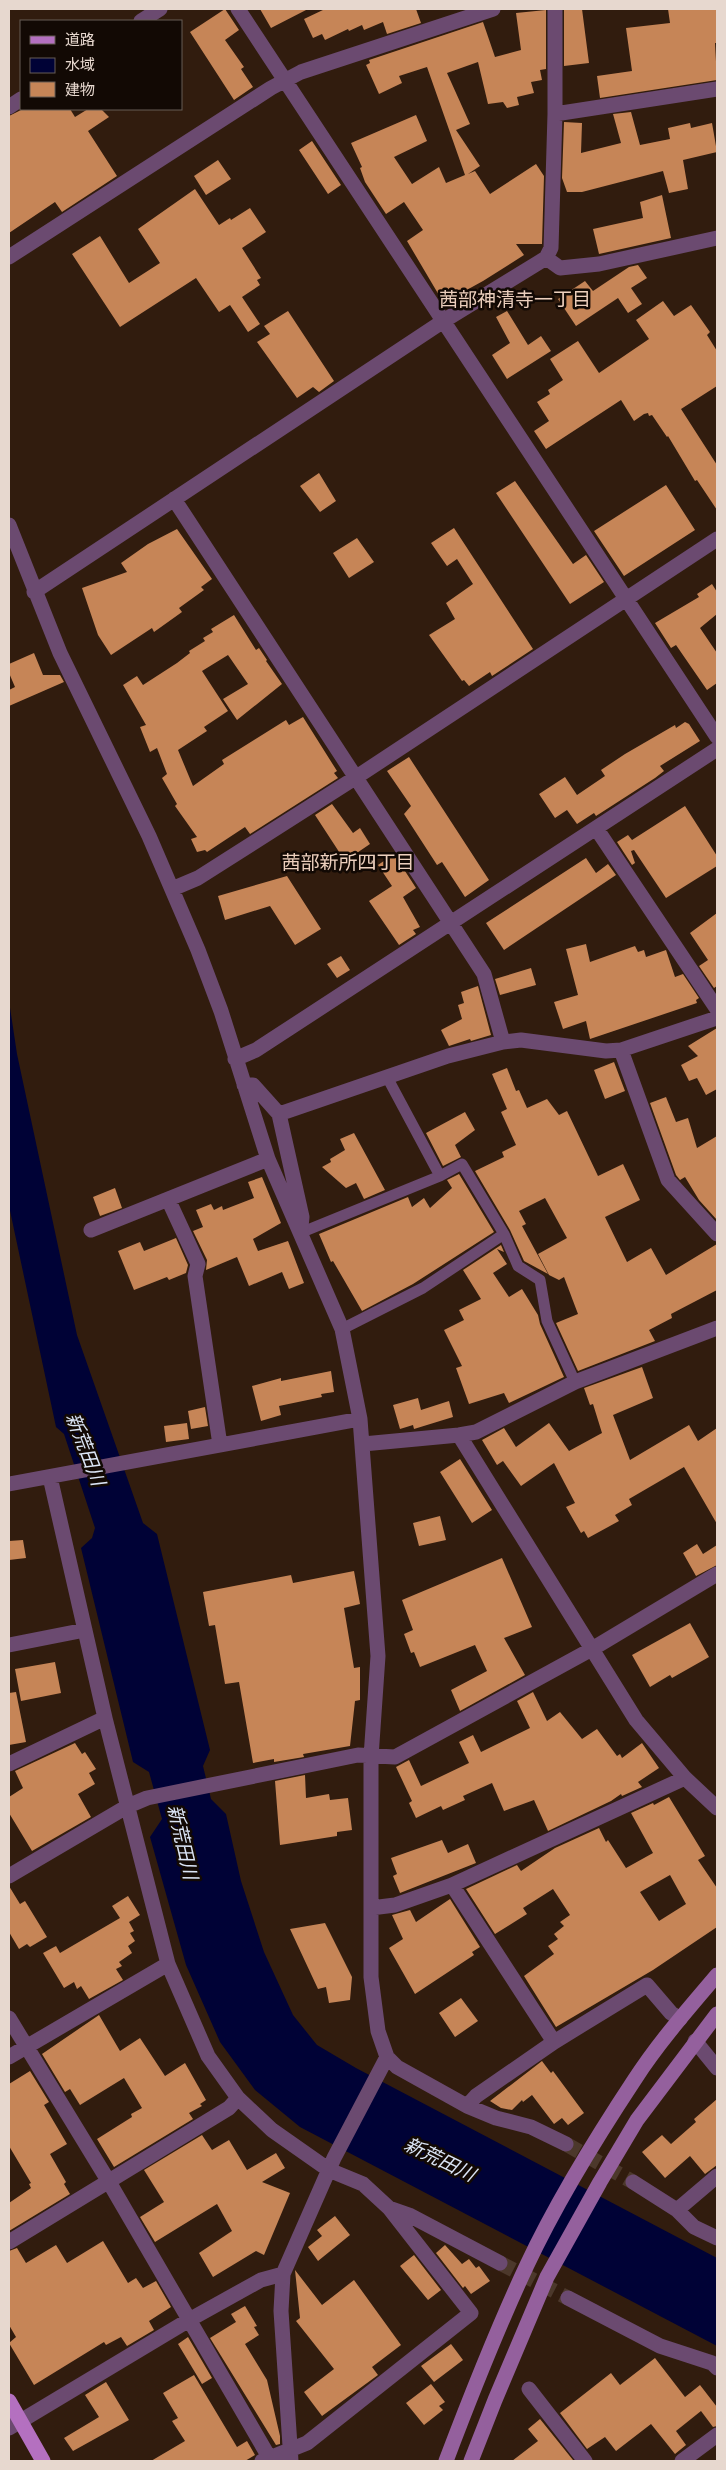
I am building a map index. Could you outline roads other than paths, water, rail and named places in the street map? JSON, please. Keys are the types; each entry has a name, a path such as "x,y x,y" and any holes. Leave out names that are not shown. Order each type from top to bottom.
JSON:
{"main road":[{"path":"9,2402 15,2424 43,2461"}],"street":[{"path":"143,20 160,9"},
{"path":"238,9 284,81 445,320 717,738"},
{"path":"9,257 301,72 493,9"},
{"path":"34,592 445,320 546,258 551,248 555,114 555,9"},
{"path":"555,114 717,89"},
{"path":"9,107 20,100"},
{"path":"546,258 560,268 599,264 717,238"},
{"path":"174,499 484,974 503,1042"},
{"path":"9,525 34,592 60,653 149,836 172,890 221,1011 268,1159 342,1329 363,1444 378,1656 371,1757 371,1977 378,2032 387,2057 397,2067 467,2106 496,2118 531,2127 566,2144"},
{"path":"172,890 198,878 355,778 717,539"},
{"path":"235,1059 256,1050 717,749"},
{"path":"596,828 717,1009"},
{"path":"279,1114 448,1056 503,1042 521,1040 606,1051 621,1050 717,1018"},
{"path":"621,1050 668,1180 717,1234"},
{"path":"244,1085 253,1085 279,1114 302,1217 300,1233"},
{"path":"91,1230 268,1159"},
{"path":"168,1199 198,1264 195,1276 220,1445"},
{"path":"363,1444 459,1436 476,1432 575,1382 717,1328"},
{"path":"9,1484 360,1420"},
{"path":"459,1436 636,1720 685,1778 717,1808"},
{"path":"9,2018 109,2182 189,2320 266,2459 290,2456 471,2313 389,2208 363,2184 272,2130 238,2098 208,2056 168,1964 105,1718 85,1630 56,1476"},
{"path":"9,1876 128,1806 147,1798 358,1755 395,1757 592,1649 717,1574"},
{"path":"9,1645 85,1630"},
{"path":"9,1764 105,1718"},
{"path":"371,1908 395,1905 452,1885 685,1778"},
{"path":"452,1885 554,2042"},
{"path":"9,2057 168,1964"},
{"path":"446,2461 474,2388 528,2263 578,2171 636,2078 680,2019 717,1975"},
{"path":"467,2106 476,2096 554,2042 647,1985 680,2019"},
{"path":"471,2461 548,2276 637,2120 717,2014"},
{"path":"695,2041 717,2068"},
{"path":"290,2456 281,2311 283,2274 332,2164 387,2057"},
{"path":"9,2242 229,2108 238,2098"},
{"path":"677,2210 717,2176"},
{"path":"633,2182 677,2210 694,2227 717,2238"},
{"path":"389,2208 409,2215 500,2263"},
{"path":"15,2424 189,2320 261,2280 283,2274"},
{"path":"568,2298 660,2346 712,2363 717,2368"},
{"path":"529,2389 585,2461"},
{"path":"682,2461 717,2435"}],"lane":[{"path":"387,1077 440,1176"},
{"path":"300,1233 440,1176 462,1164 504,1234 518,1266 540,1280 547,1322 575,1382"},
{"path":"342,1329 424,1288 504,1234"}],"water":[{"name":"新荒田川","path":"9,1001 17,1054 77,1335 143,1523 157,1534 210,1750 203,1766 211,1799 226,1814 241,1881 264,1952 293,2015 317,2045 356,2068 717,2258 717,2346 300,2127 255,2090 220,2042 186,1965 150,1837 162,1819 149,1772 133,1762 81,1548 92,1538 95,1528 64,1434 56,1427 9,1206"}],"tunnel":[{"path":"566,2144 633,2182"},
{"path":"500,2263 568,2298"}],"district":[{"name":"茜部神清寺一丁目","path":"515,299"},
{"name":"茜部新所四丁目","path":"348,862"}]}
